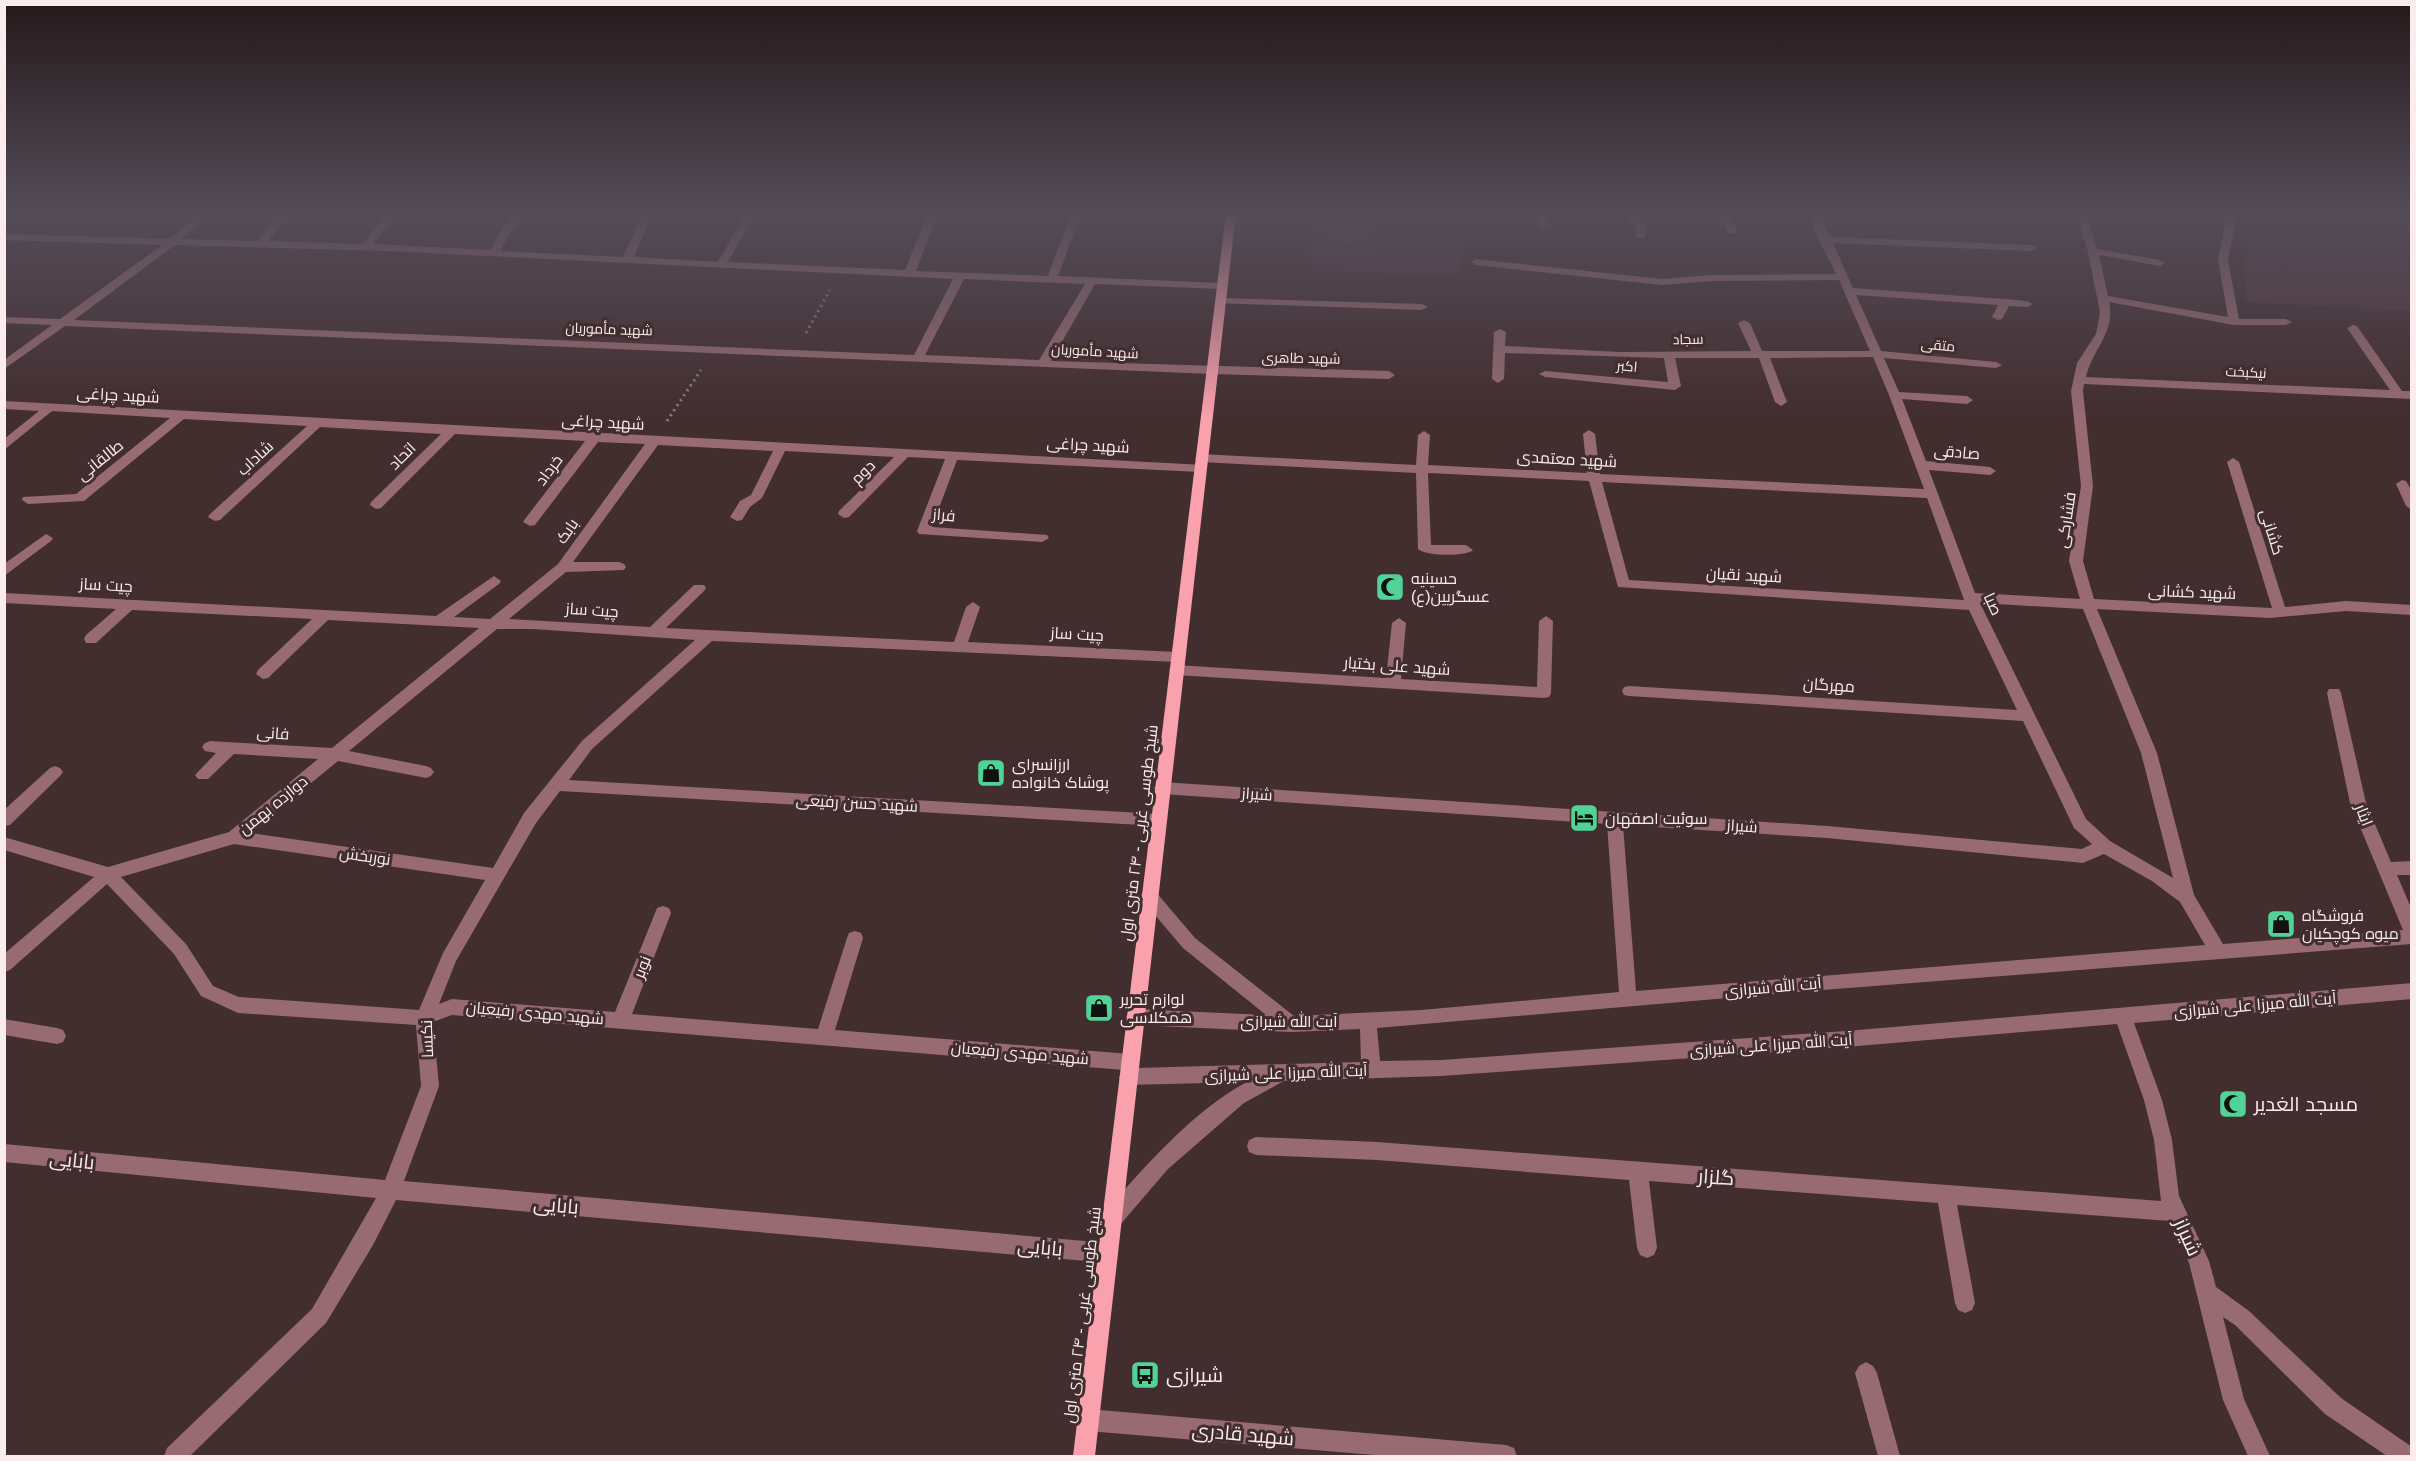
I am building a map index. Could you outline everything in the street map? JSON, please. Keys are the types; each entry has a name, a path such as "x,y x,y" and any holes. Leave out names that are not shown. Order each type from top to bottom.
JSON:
{"main road":[{"name":"شیخ طوسی غربی - ۲۴ متری اول","path":"1084,1456 1223,281"}],"street":[{"path":"4,366 118,281"},
{"path":"918,358 957,281"},
{"path":"1043,364 1092,281"},
{"path":"1094,281 1221,294 1422,307"},
{"path":"1654,281 1672,281"},
{"name":"صبا","path":"1843,281 1895,394 1972,602 2080,823 2104,846 2158,876 2186,897 2219,953"},
{"name":"فشارکی","path":"2099,281 2106,312 2102,334 2083,363 2077,391 2087,486 2076,561 2088,606 2149,753 2186,897"},
{"path":"2227,281 2234,322"},
{"path":"1847,291 2026,304"},
{"path":"2103,298 2234,322 2286,322"},
{"path":"1998,317 2005,302"},
{"name":"شهید مأموریان","path":"4,320 1212,371"},
{"path":"1743,323 1760,354 1781,402"},
{"path":"2352,328 2398,394"},
{"path":"1498,379 1500,332"},
{"name":"سجاد","path":"1499,349 1620,356 1877,354"},
{"name":"متقی","path":"1877,354 1996,365"},
{"name":"اکبر","path":"1545,374 1675,386 1669,355"},
{"name":"شهید طاهری","path":"1212,371 1389,375"},
{"name":"نیکبخت","path":"2079,380 2412,395"},
{"path":"1895,394 1967,400"},
{"name":"شهید چراغی","path":"4,405 654,441 953,455 1201,463"},
{"path":"4,446 49,408"},
{"name":"طالقانی","path":"28,500 79,498 181,416"},
{"name":"شاداب","path":"215,518 317,423"},
{"name":"اتحاد","path":"376,505 451,431"},
{"path":"1590,434 1594,477"},
{"path":"1424,435 1422,468 1425,549 1466,550"},
{"name":"خرداد","path":"530,522 594,438"},
{"name":"بابک","path":"492,624 563,567 654,441"},
{"path":"737,517 745,504 756,498 781,447"},
{"name":"دوم","path":"844,514 905,453"},
{"name":"فراز","path":"953,455 924,531 1042,538"},
{"name":"کشانی","path":"2233,462 2280,612"},
{"name":"شهید معتمدی","path":"1201,463 1422,468 1931,494"},
{"name":"صادقی","path":"1921,465 1990,471"},
{"name":"شهید نقیان","path":"1594,477 1623,584 1972,602"},
{"path":"2402,484 2412,506"},
{"path":"4,571 46,538"},
{"path":"563,567 619,567"},
{"path":"439,621 494,581"},
{"path":"653,632 699,588"},
{"name":"چیت ساز","path":"4,598 492,624 533,624 709,636 959,647 1176,663"},
{"name":"شهید کشانی","path":"1972,602 2280,612 2346,606 2412,610"},
{"path":"91,639 130,604"},
{"path":"959,647 973,607"},
{"path":"264,674 326,614"},
{"name":"شهید علی بختیار","path":"1176,663 1393,684 1544,693 1546,621"},
{"path":"1393,684 1399,623"},
{"name":"دوازده بهمن","path":"4,965 108,874 234,837 492,624"},
{"name":"نکیسا","path":"175,1456 319,1316 366,1238 391,1190 429,1086 424,1018 449,958 530,818 587,745 709,636"},
{"name":"مهرگان","path":"1629,691 2027,716"},
{"name":"ایثار","path":"2334,693 2358,803 2412,931"},
{"name":"فانی","path":"210,747 334,754 426,771"},
{"path":"203,775 231,748"},
{"path":"4,820 55,772"},
{"name":"شهید حسن رفیعی","path":"555,785 1158,820"},
{"name":"شیراز","path":"1162,788 1827,832 2084,856 2104,846"},
{"path":"1615,818 1628,999"},
{"name":"نوربخش","path":"234,837 496,875"},
{"name":"شهید مهدی رفیعیان","path":"4,843 108,874 180,949 207,991 238,1005 424,1018 452,1007 824,1037 1129,1070"},
{"path":"2386,869 2412,868"},
{"path":"1149,896 1189,943 1291,1024"},
{"name":"نوبر","path":"621,1020 663,913"},
{"name":"آیت الله شیرازی","path":"1135,1017 1291,1024 1421,1018 1810,983 2412,937"},
{"path":"824,1037 855,938"},
{"name":"آیت الله میرزا علی شیرازی","path":"1129,1070 1281,1073 1453,1067 1834,1040 2412,991"},
{"name":"شیراز","path":"2123,1016 2153,1100 2163,1140 2169,1197 2199,1261 2235,1400 2259,1456"},
{"path":"1368,1020 1371,1070"},
{"path":"4,1027 57,1036"},
{"path":"1112,1220 1161,1162 1237,1097 1281,1073"},
{"name":"گلزار","path":"1256,1146 1377,1150 2176,1212"},
{"name":"بابایی","path":"4,1153 391,1190 1108,1253"},
{"path":"1638,1171 1647,1248"},
{"path":"1946,1195 1965,1304"},
{"path":"2206,1292 2242,1318 2333,1406 2405,1456"},
{"path":"1866,1373 1889,1456"},
{"name":"شهید قادری","path":"1088,1420 1506,1456"}],"path":[{"path":"795,352 835,281"},
{"path":"654,441 690,384 719,349"}],"shaded area":[{"path":"2246,281 2411,281 2411,311 2245,302"}],"place":[{"name":"حسینیه عسگریین(ع)","path":"1390,587"},
{"name":"ارزانسرای پوشاک خانواده","path":"991,773"},
{"name":"سوئیت اصفهان","path":"1584,818"},
{"name":"فروشگاه میوه کوچکیان","path":"2281,924"},
{"name":"لوازم تحریر همکلاسی","path":"1099,1008"},
{"name":"مسجد الغدیر","path":"2233,1104"},
{"name":"شیرازی","path":"1145,1375"}]}
